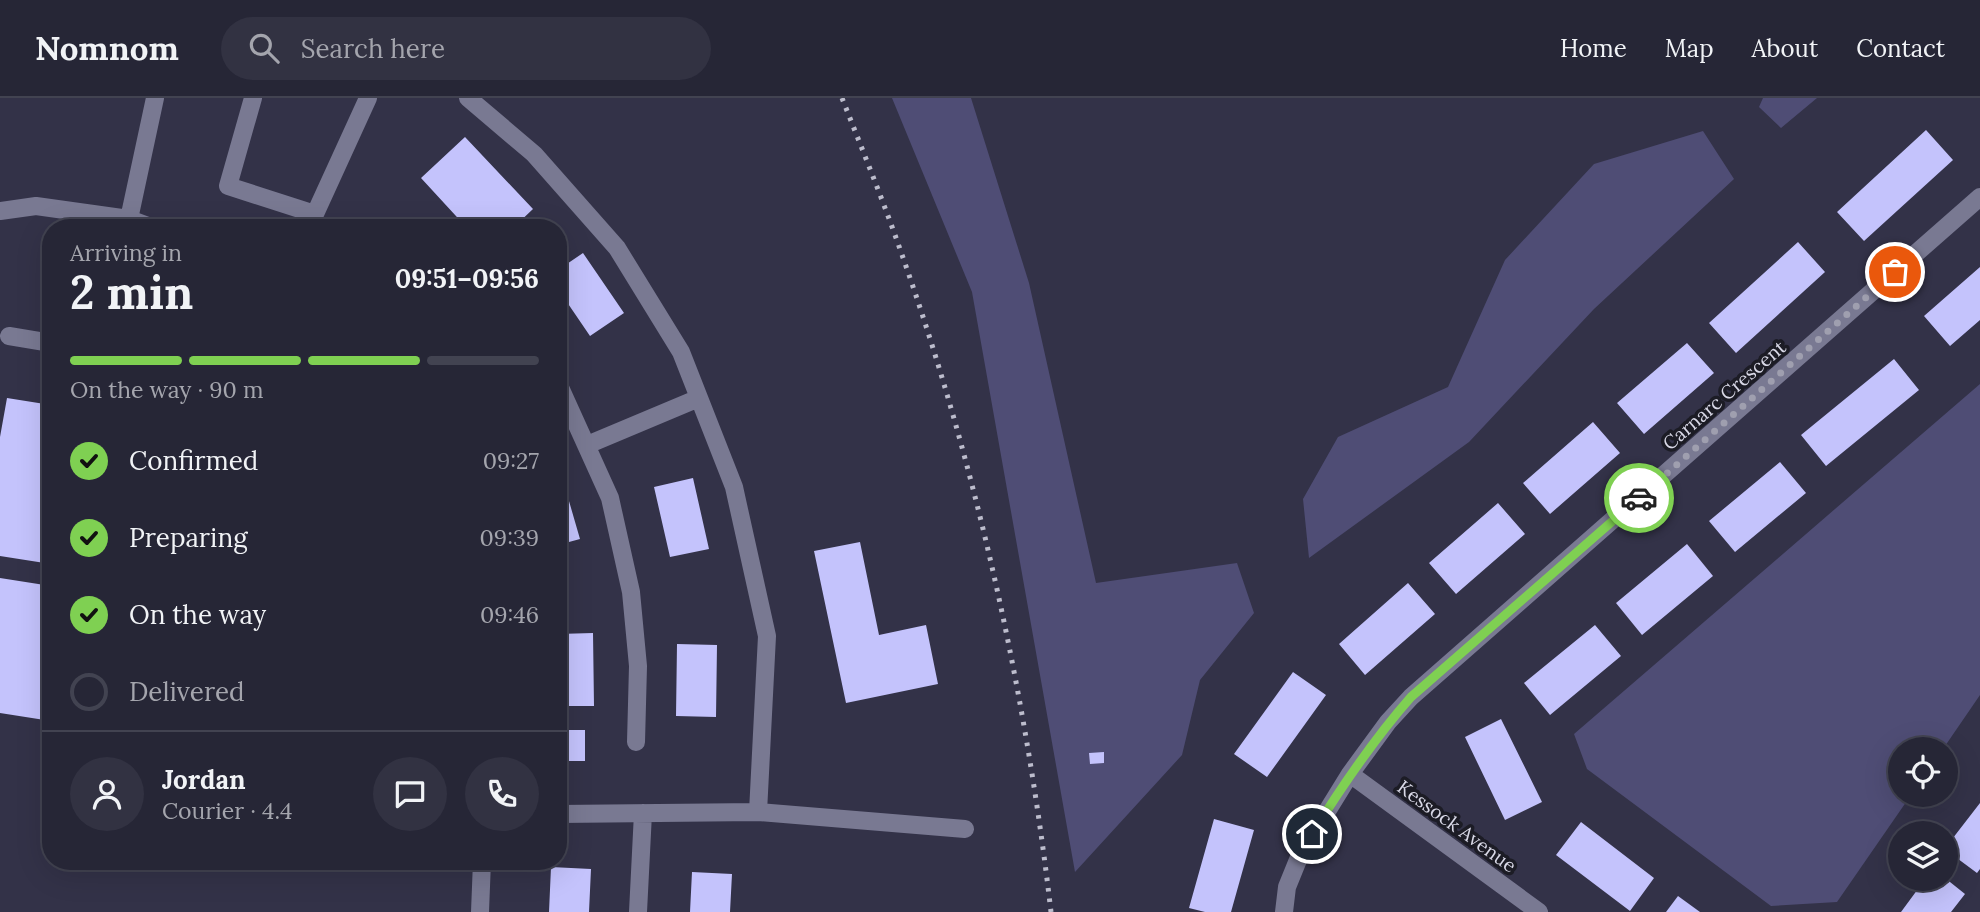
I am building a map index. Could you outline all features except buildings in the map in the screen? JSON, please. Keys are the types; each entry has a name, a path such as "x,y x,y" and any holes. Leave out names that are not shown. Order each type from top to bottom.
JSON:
{"street":[{"path":"0,211 36,206 129,219 155,98"},
{"path":"253,98 228,186 315,214 368,98"},
{"path":"468,98 534,154 617,248 681,352 734,487 767,636 758,812"},
{"name":"Carnarc Crescent","path":"1284,912 1287,887 1300,855 1350,774 1388,722 1411,697 1980,197"},
{"path":"9,336 42,342"},
{"path":"587,445 699,398"},
{"path":"567,402 610,498 631,592 638,666 636,742"},
{"name":"Kessock Avenue","path":"1350,774 1539,912"},
{"path":"567,814 758,812 965,829"},
{"path":"638,912 643,813"},
{"path":"480,912 482,870"}],"shaded area":[{"path":"892,98 971,98 1029,283 1096,583 1237,563 1254,613 1200,680 1182,755 1075,872 972,292"},
{"path":"1763,98 1817,98 1781,128 1759,107"},
{"path":"1703,131 1734,179 1594,309 1469,442 1309,558 1303,499 1338,437 1448,387 1505,260 1594,164"},
{"path":"1980,384 1980,695 1951,737 1888,737 1888,807 1903,807 1893,821 1888,821 1888,828 1837,902 1771,906 1587,769 1574,734"}],"railway":[{"path":"842,98 894,233 928,332 975,495 1012,661 1051,912"}],"way so far":[{"path":"1639,498 1895,272"}],"route":[{"path":"1312,834 1350,774 1388,722 1411,697 1639,498"}]}
